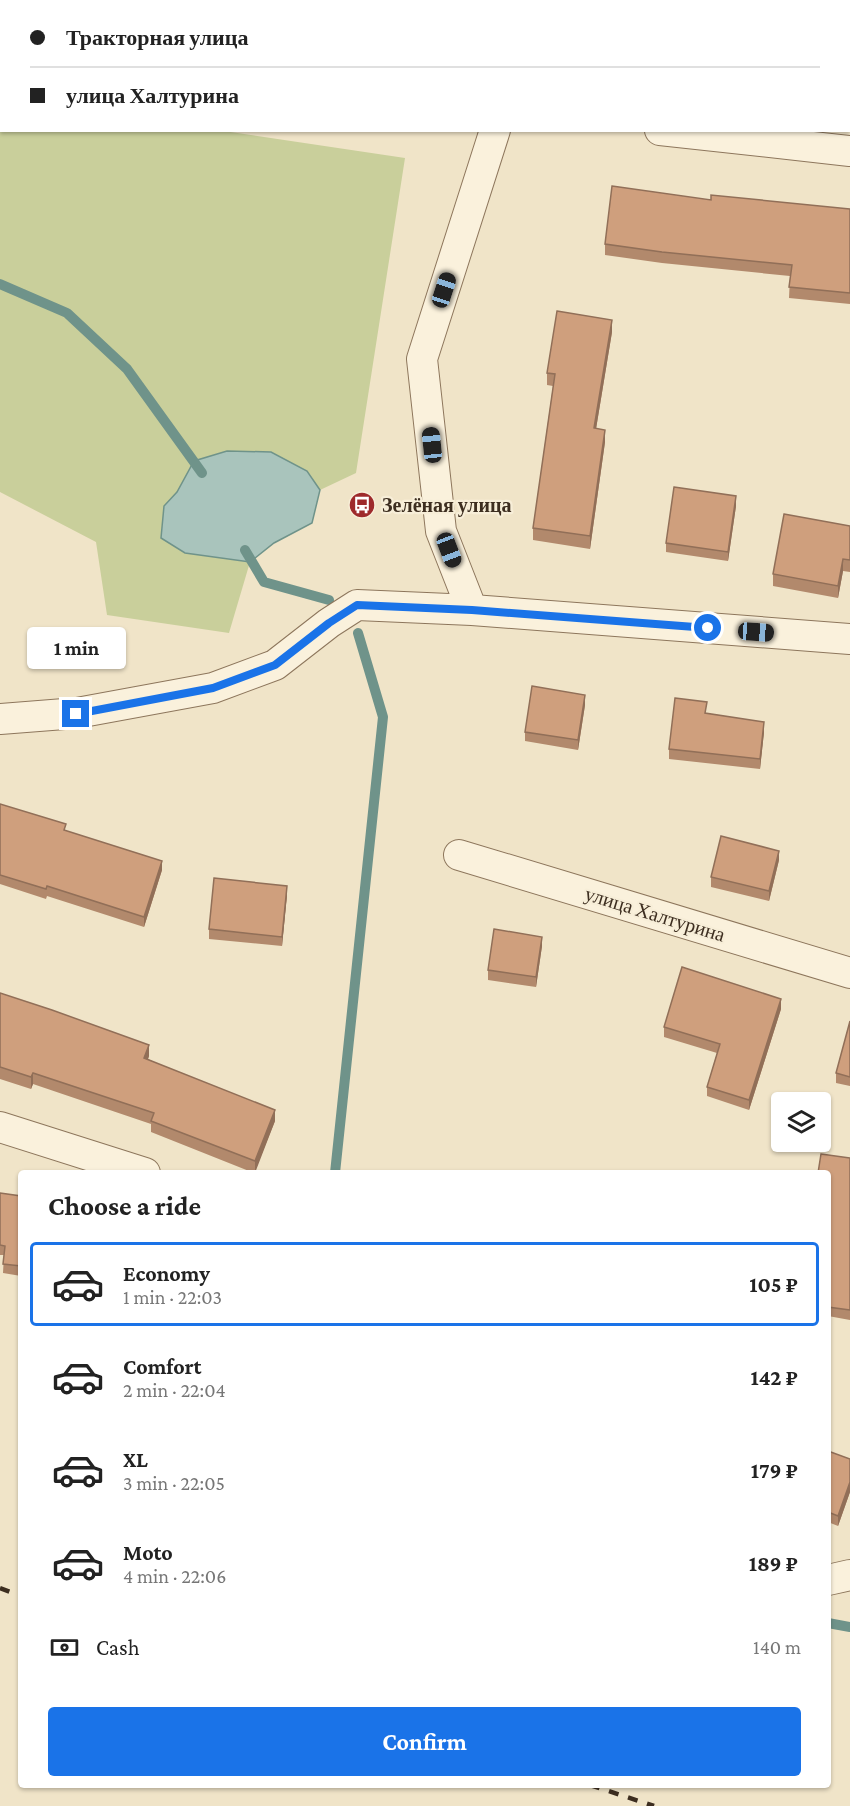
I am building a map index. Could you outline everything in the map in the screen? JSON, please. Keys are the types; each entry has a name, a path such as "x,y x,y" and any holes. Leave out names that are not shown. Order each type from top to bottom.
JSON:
{"street":[{"path":"472,610 441,531 422,359 494,132"},
{"path":"678,132 850,151"},
{"path":"0,718 76,714 213,688 275,665 329,623 357,605 472,610 850,639"},
{"name":"улица Халтурина","path":"459,855 850,973"},
{"path":"0,1127 136,1170"},
{"path":"831,1579 850,1575"}],"green space":[{"path":"0,132 231,132 405,158 356,473 320,490 307,471 194,461 177,492 164,506 161,538 185,553 250,562 229,633 107,615 96,542 0,492"}],"water":[{"path":"227,451 271,452 307,471 320,490 312,523 274,543 250,562 185,553 161,538 164,506 177,492 194,461"}],"building":[{"path":"612,186 711,200 711,195 850,209 850,293 789,287 792,265 605,244"},
{"path":"557,311 612,320 594,428 605,430 590,536 533,528 555,374 547,373"},
{"path":"674,487 736,496 728,552 666,543"},
{"path":"784,514 850,526 850,560 843,559 838,586 773,574"},
{"path":"532,686 585,695 578,740 525,732"},
{"path":"675,698 707,702 705,713 764,722 760,759 669,749"},
{"path":"0,804 66,824 64,830 162,861 144,917 47,886 46,889 0,875"},
{"path":"721,836 779,851 769,891 711,877"},
{"path":"214,878 287,886 282,937 209,929"},
{"path":"494,929 542,937 536,977 488,970"},
{"path":"682,967 781,999 749,1100 707,1087 720,1044 664,1027"},
{"path":"0,993 149,1045 144,1058 275,1110 255,1161 151,1121 154,1113 33,1073 31,1077 0,1067"},
{"path":"850,1021 850,1077 836,1073"},
{"path":"821,1154 850,1158 850,1310 831,1307 831,1170 818,1170"},
{"path":"0,1193 18,1196 18,1266 3,1264 5,1246 0,1245"},
{"path":"831,1452 850,1459 850,1482 838,1516 831,1513"}],"waterway":[{"path":"0,284 67,313 127,369 202,473"},
{"path":"245,550 264,582 329,600"},
{"path":"335,1170 383,717 358,633"},
{"path":"831,1624 850,1627"}],"railway":[{"path":"0,1588 18,1595"},
{"path":"599,1788 654,1806"}],"place":[{"name":"Зелёная улица","path":"362,505"}],"route":[{"path":"76,714 213,688 275,665 329,623 357,605 472,610 708,628"}]}
